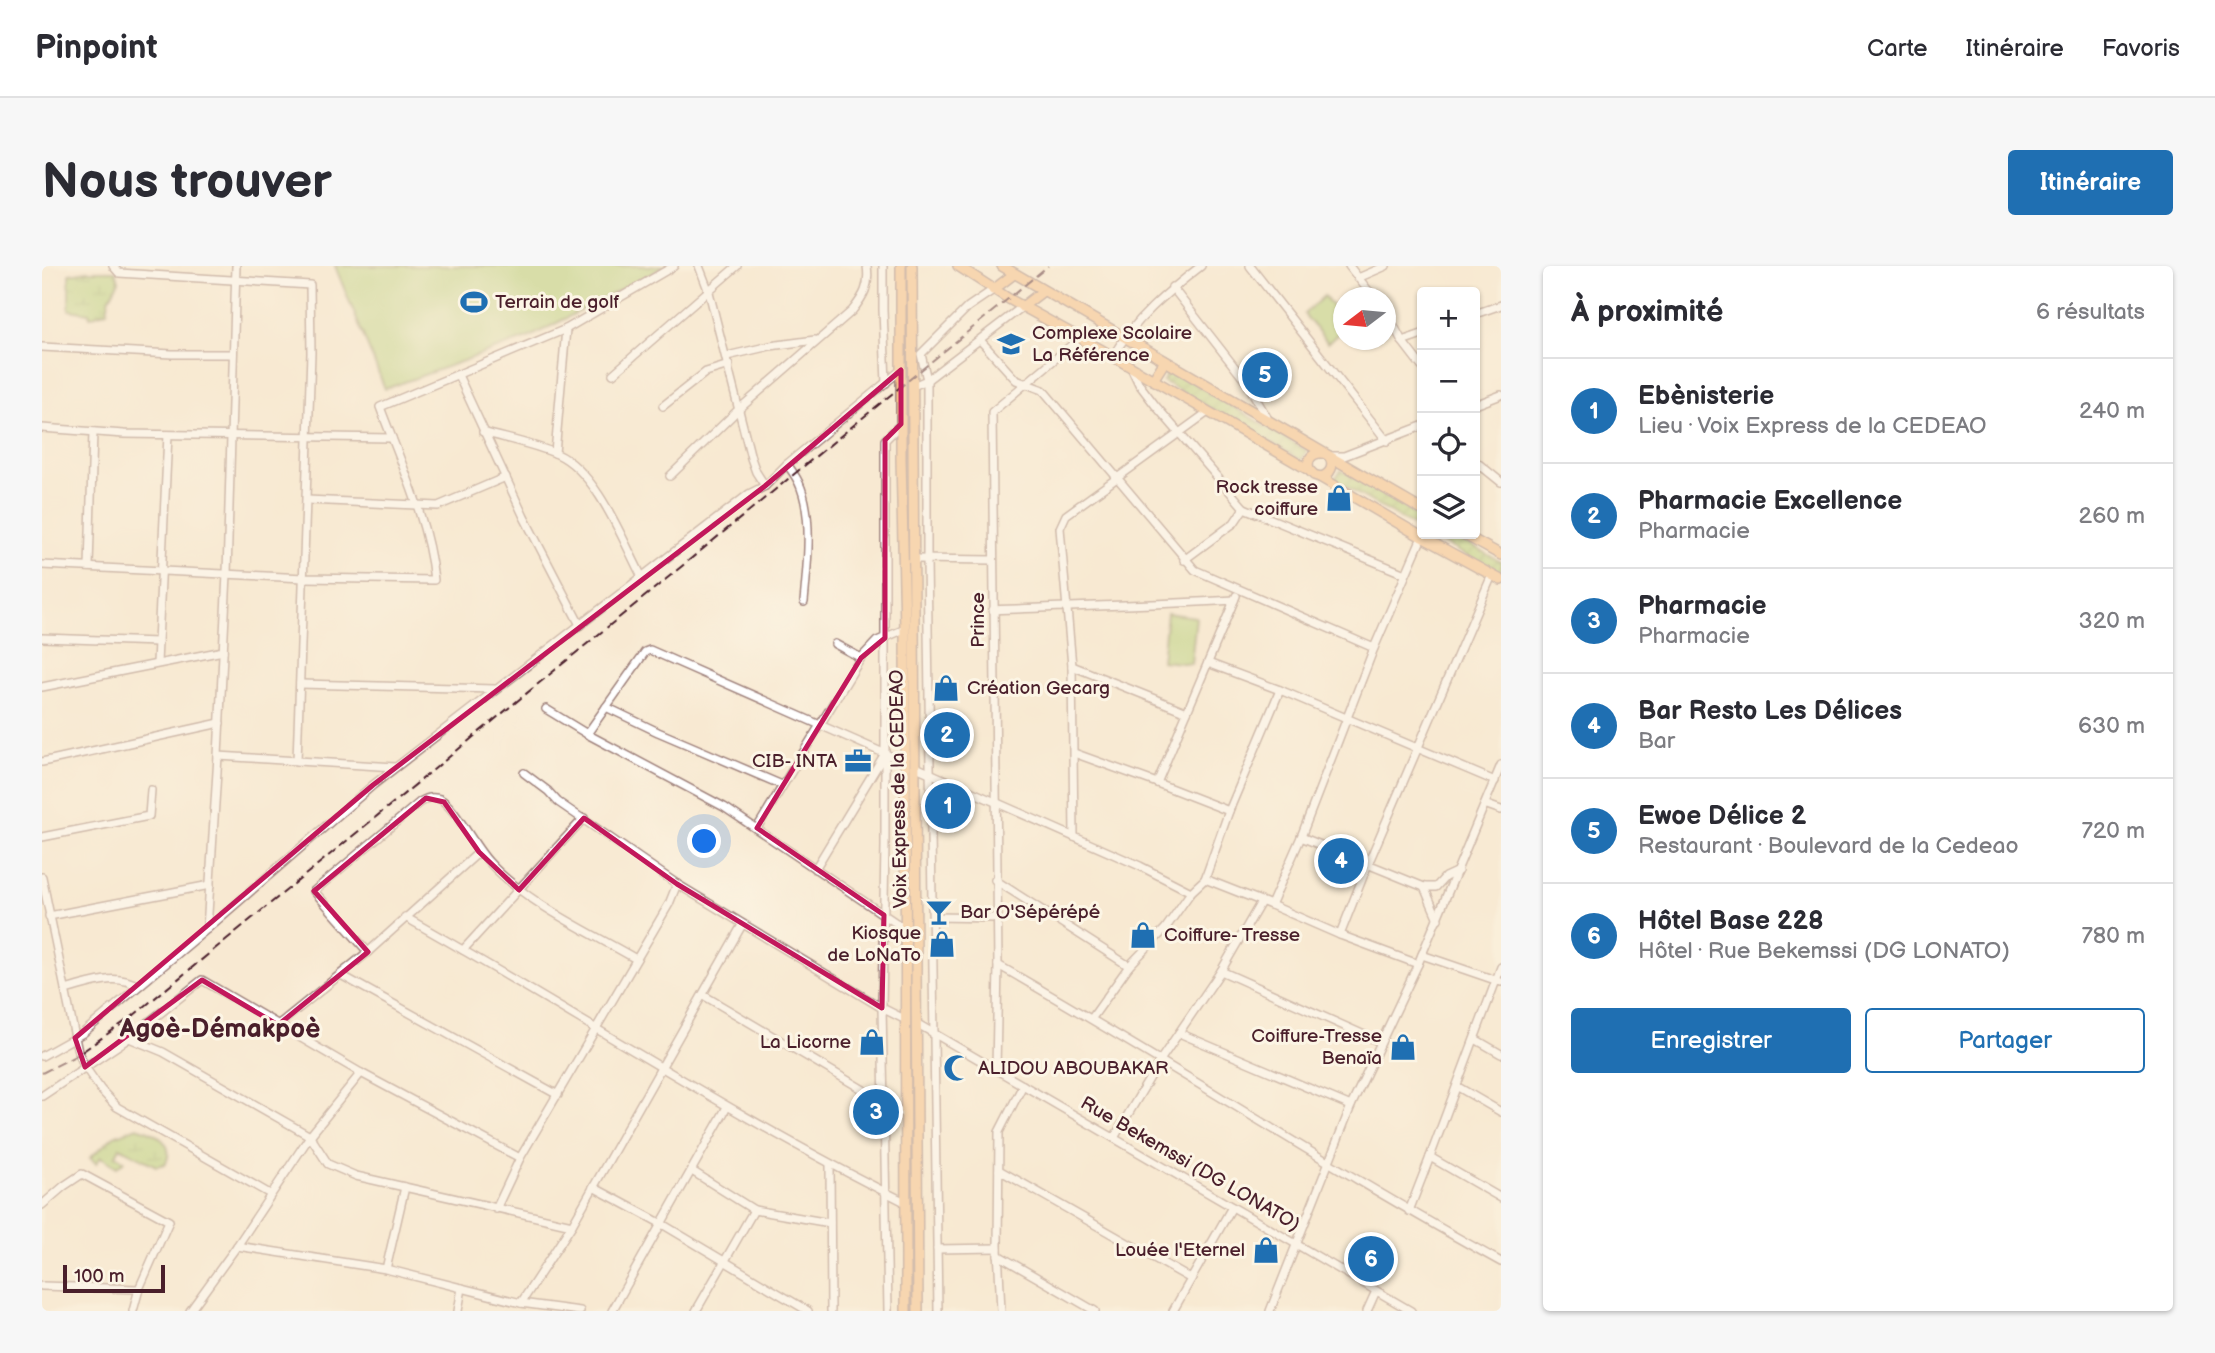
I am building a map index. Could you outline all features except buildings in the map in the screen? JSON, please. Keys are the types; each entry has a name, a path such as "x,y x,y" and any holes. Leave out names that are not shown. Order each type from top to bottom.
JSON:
{"main road":[{"path":"901,266 905,629 906,1311"},
{"name":"Voix Express de la CEDEAO","path":"912,266 918,1311"},
{"path":"958,266 1023,307 1113,356 1417,534"},
{"path":"1002,266 1417,507"},
{"path":"993,289 1014,274"},
{"path":"1023,307 1043,291"},
{"path":"1153,380 1166,361"},
{"path":"1309,470 1310,457 1316,453 1326,454"},
{"path":"1320,477 1331,470 1332,463 1326,454"},
{"path":"1426,539 1497,578"},
{"path":"1472,539 1501,555"}],"street":[{"path":"113,266 119,273 310,285 307,500 297,761"},
{"path":"207,929 227,574 236,266"},
{"path":"42,565 304,578 434,580 418,507 380,407 566,329 674,266"},
{"path":"699,266 727,356 738,410 756,471 765,486"},
{"path":"613,374 737,266"},
{"path":"670,476 738,410 852,311 865,294 868,285 867,266"},
{"path":"883,266 886,383"},
{"path":"1014,274 1023,266"},
{"path":"1113,356 1124,337 1172,288 1201,266"},
{"path":"1250,266 1387,441"},
{"path":"1349,266 1365,287"},
{"path":"1358,278 1369,269 1386,266"},
{"path":"1172,288 1247,383 1269,421"},
{"path":"938,1311 927,560 927,380 921,355 968,307 993,289"},
{"path":"1480,312 1501,305"},
{"path":"913,386 927,380 1023,307"},
{"path":"555,453 566,329"},
{"path":"1396,330 1417,360"},
{"path":"1402,341 1417,336"},
{"name":"Prince","path":"996,1070 998,965 992,412 1022,384 1080,338"},
{"path":"727,356 770,346 816,340"},
{"path":"980,340 1016,380 1043,390 1184,560 1205,576 1374,648"},
{"path":"42,347 172,354 233,354"},
{"path":"663,406 706,372 729,365"},
{"path":"1131,367 1139,384 1179,434 1244,508 1405,574"},
{"path":"42,1056 75,1038 396,767 749,494 765,486 901,370"},
{"path":"458,375 483,432 580,625"},
{"path":"1480,403 1501,395"},
{"path":"1074,836 1072,666 1060,528 1062,520 1208,412"},
{"path":"888,1311 882,1008 885,440 901,424"},
{"path":"42,428 307,439 392,438"},
{"path":"1326,454 1344,456 1417,428"},
{"path":"89,567 93,432"},
{"path":"483,432 555,453 578,467 588,478 642,578"},
{"path":"157,663 168,435"},
{"path":"788,464 802,488 806,513 808,556 804,602"},
{"path":"1480,466 1501,482"},
{"path":"1489,474 1501,471"},
{"path":"307,500 438,506 506,477"},
{"path":"1184,560 1234,523 1244,508"},
{"path":"1270,905 1301,837 1374,648 1421,539"},
{"path":"915,559 993,560"},
{"path":"1340,935 1417,748 1497,578"},
{"path":"1157,783 1239,590"},
{"path":"993,610 1066,606 1119,607 1234,600"},
{"path":"757,828 861,658 869,648 884,638 905,629"},
{"path":"42,638 158,642"},
{"path":"835,644 861,658"},
{"path":"587,734 649,650 904,762"},
{"path":"42,687 223,651"},
{"path":"1208,663 1495,781"},
{"path":"1072,666 1187,712"},
{"path":"300,684 496,689"},
{"path":"1092,1018 1129,965 1165,929 1191,892 1205,880 1229,811 1280,691"},
{"path":"606,707 782,785"},
{"path":"547,709 587,734 701,793 905,929"},
{"path":"42,762 220,723"},
{"path":"1074,753 1229,811"},
{"path":"815,869 884,754"},
{"path":"218,756 396,767"},
{"path":"1269,1311 1351,1106 1438,919 1501,765"},
{"path":"916,767 1074,836 1191,892"},
{"path":"524,774 548,791 558,802 677,884 904,1019"},
{"path":"42,837 149,816 151,790"},
{"path":"368,951 314,891 426,798 439,799 449,807 479,852 501,876 519,890 636,958"},
{"path":"1486,805 1501,810"},
{"path":"463,950 584,818"},
{"path":"1301,837 1424,887 1436,887 1445,877 1458,871"},
{"path":"278,1025 341,975 479,852"},
{"path":"42,877 78,1052 101,1090 126,1114 187,1145 270,1194"},
{"path":"995,880 1129,965"},
{"path":"1205,880 1418,964"},
{"path":"496,1209 520,1158 669,904 677,884"},
{"path":"50,916 210,885"},
{"path":"1424,887 1438,919"},
{"path":"1114,1138 1161,1059 1221,971 1261,902"},
{"path":"405,917 727,1107 830,1165 905,1202"},
{"path":"934,917 997,918"},
{"path":"522,1303 572,1225 742,925"},
{"path":"1422,955 1498,981"},
{"path":"998,965 1161,1059 1329,1164 1501,1262"},
{"path":"1409,1211 1498,981 1501,967"},
{"path":"1221,971 1380,1042"},
{"path":"341,975 558,1095"},
{"path":"65,990 114,978 127,980 138,986"},
{"path":"42,1096 129,1038 202,980 361,1073 520,1158"},
{"path":"703,995 906,1115"},
{"name":"Rue Bekemssi (DG LONATO)","path":"916,1024 1411,1311"},
{"path":"1179,1033 1351,1106"},
{"path":"129,1038 163,1052 310,1136 328,1164 356,1176 572,1225"},
{"path":"1475,1039 1501,1054"},
{"path":"192,1311 310,1136 361,1073"},
{"path":"1001,1311 998,1252 1000,1127 1023,1085"},
{"path":"1458,1087 1501,1112"},
{"path":"612,1311 727,1107"},
{"path":"1430,1157 1501,1198"},
{"path":"830,1165 831,1311"},
{"path":"999,1170 1191,1279"},
{"path":"692,1171 754,1210 830,1223"},
{"path":"42,1205 82,1174 169,1221 139,1289 133,1311"},
{"path":"386,1269 405,1187"},
{"path":"593,1187 662,1224 808,1311"},
{"path":"1173,1311 1232,1207"},
{"path":"696,1311 754,1210"},
{"path":"237,1246 386,1269 522,1303 580,1311"},
{"path":"937,1249 998,1252 1095,1311"},
{"path":"42,1286 139,1289"},
{"path":"458,1311 462,1288"},
{"path":"1367,1311 1376,1291"},
{"path":"1076,1300 1076,1311"}],"highlighted area":[{"path":"901,370 901,424 885,440 885,638 861,658 757,828 884,915 882,1008 677,884 584,818 519,890 479,852 444,802 426,798 314,891 368,952 278,1025 202,980 85,1067 75,1038 373,785 765,486"}],"green space":[{"name":"Terrain de golf","path":"335,266 666,266 530,337 385,389"},
{"path":"116,271 119,281 109,299 107,311 90,317 89,313 69,310 69,274"},
{"path":"1324,296 1333,307 1333,338 1328,343 1304,314"},
{"path":"1170,369 1307,451 1301,460 1163,381"},
{"path":"1341,470 1417,515 1417,528 1334,480"},
{"path":"1436,539 1460,539 1501,562 1501,575"},
{"path":"1167,613 1196,617 1191,664 1162,661"},
{"path":"137,1127 151,1132 166,1145 168,1157 165,1164 156,1166 120,1147 116,1155 124,1161 117,1167 101,1157 96,1163 90,1158 114,1136"}],"railway":[{"path":"42,1073 79,1054 133,1016 1048,266"}],"place":[{"name":"Terrain de golf","path":"474,302"},
{"name":"Complexe Scolaire La Référence","path":"1011,344"},
{"name":"Ewoe Délice 2","path":"1265,375"},
{"name":"Rock tresse coiffure","path":"1339,498"},
{"name":"Création Gecarg","path":"946,688"},
{"name":"Pharmacie Excellence","path":"947,735"},
{"name":"CIB- INTA","path":"858,761"},
{"name":"Ebènisterie","path":"948,806"},
{"name":"Bar Resto Les Délices","path":"1341,861"},
{"name":"Bar O'Sépérépé","path":"939,912"},
{"name":"Coiffure- Tresse","path":"1143,935"},
{"name":"Kiosque de LoNaTo","path":"942,944"},
{"name":"La Licorne","path":"872,1042"},
{"name":"Coiffure-Tresse Benaïa","path":"1403,1047"},
{"name":"ALIDOU ABOUBAKAR","path":"957,1068"},
{"name":"Pharmacie","path":"876,1112"},
{"name":"Louée l'Eternel","path":"1266,1250"},
{"name":"Hôtel Base 228","path":"1371,1259"}],"district":[{"name":"Agoè-Démakpoè","path":"220,1029"}]}
